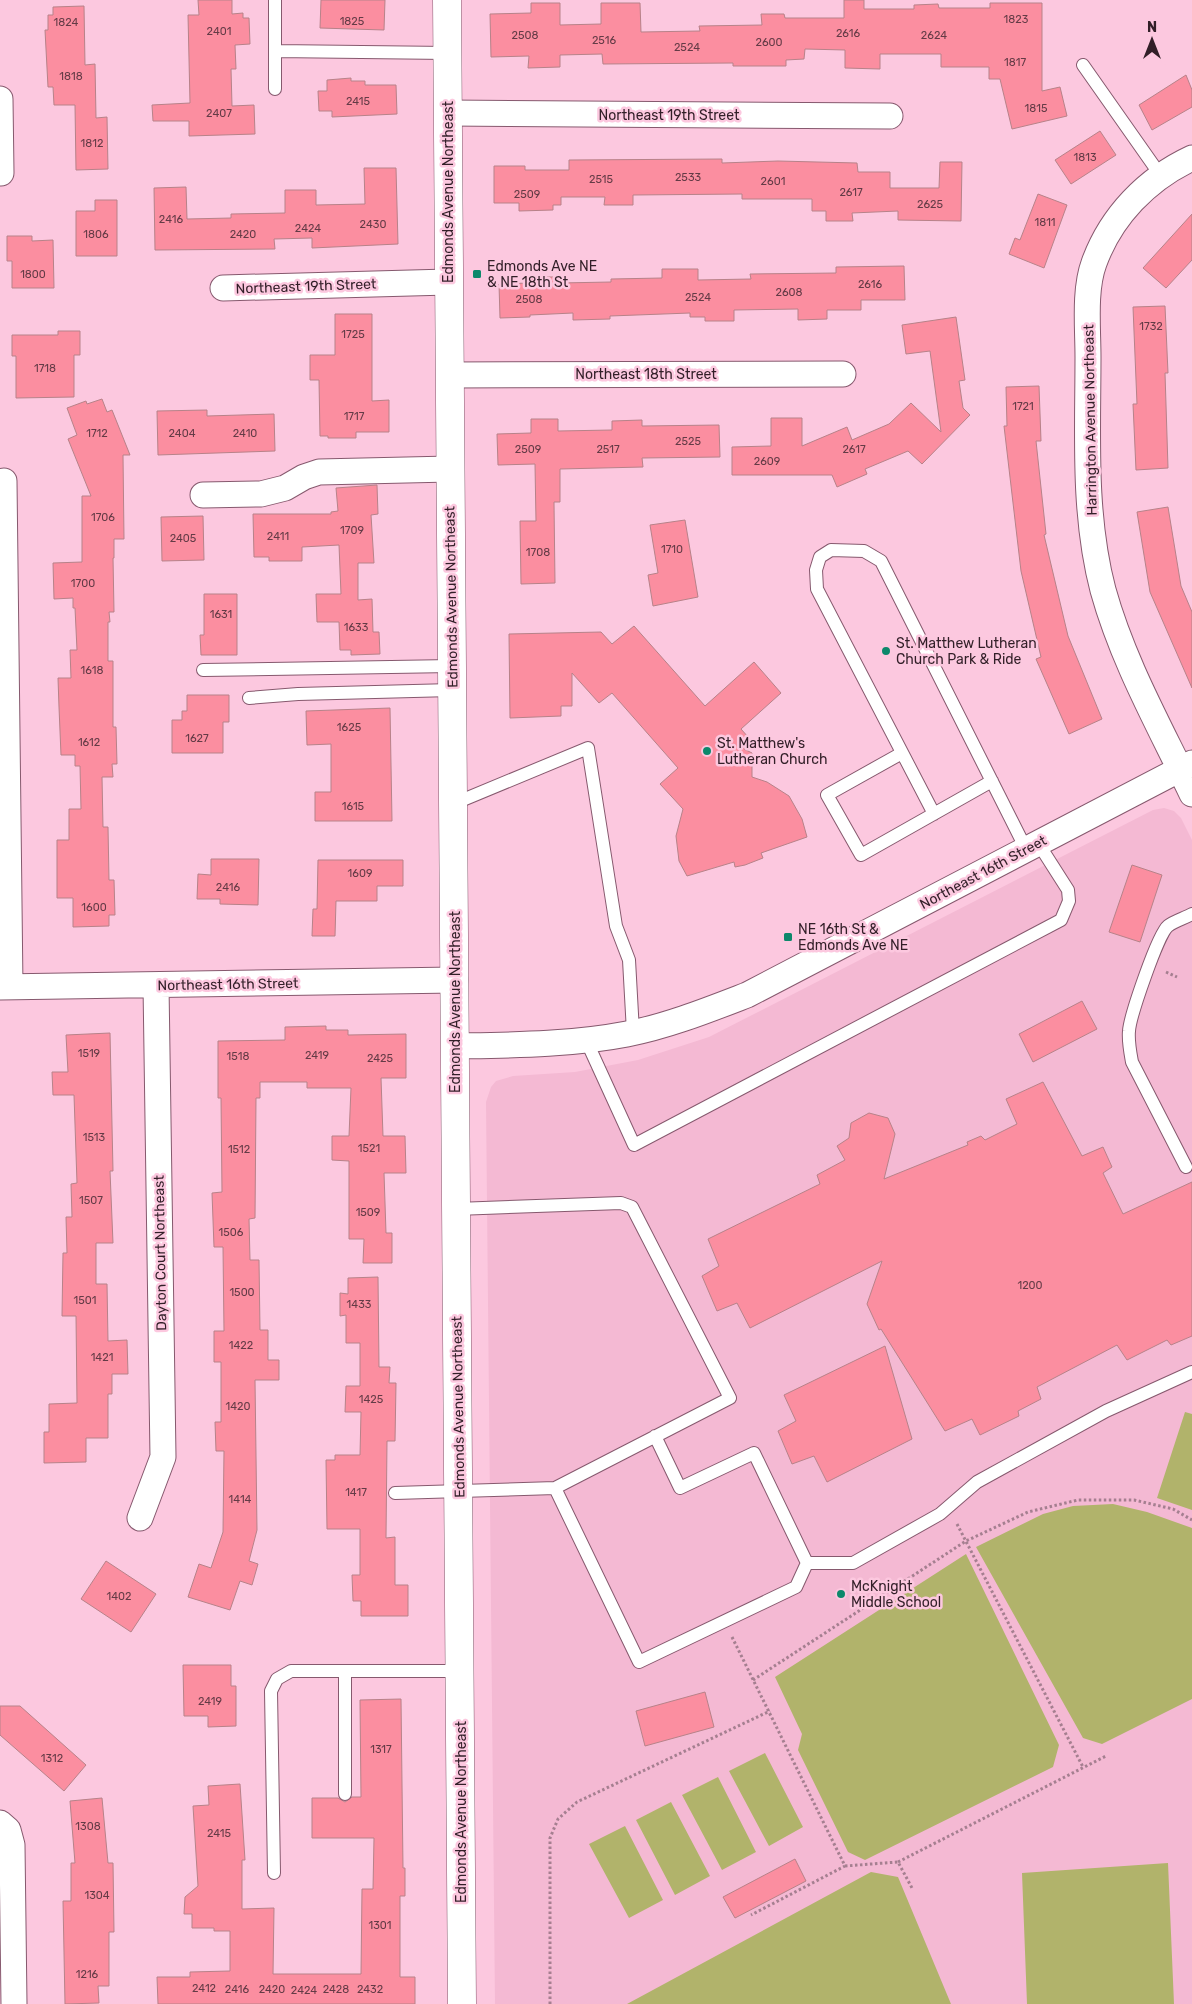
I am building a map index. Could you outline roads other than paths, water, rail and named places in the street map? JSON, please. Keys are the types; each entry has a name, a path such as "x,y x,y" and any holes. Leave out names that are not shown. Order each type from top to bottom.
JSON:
{"street":[{"name":"Edmonds Avenue Northeast","path":"447,0 462,2004"},
{"path":"0,99 1,173"},
{"name":"Northeast 19th Street","path":"448,113 890,116"},
{"name":"Harrington Avenue Northeast","path":"1192,158 1174,167 1146,187 1126,207 1106,234 1093,265 1088,298 1088,469 1092,536 1103,590 1134,678 1186,766 1192,794"},
{"name":"Northeast 19th Street","path":"223,288 448,282"},
{"name":"Northeast 18th Street","path":"450,375 843,374"},
{"path":"203,495 261,494 285,488 304,477 319,472 450,469"},
{"path":"4,481 5,987"},
{"name":"Northeast 16th Street","path":"455,1046 566,1043 633,1032 689,1017 747,995 1186,766"},
{"name":"Northeast 16th Street","path":"5,987 455,980"},
{"name":"Dayton Court Northeast","path":"140,1518 163,1457 156,985"},
{"path":"4,1827 12,1845 14,2004"}],"lane":[{"path":"275,0 275,89"},
{"path":"275,51 448,53"},
{"path":"1083,65 1161,176"},
{"path":"586,1040 634,1145 1061,920 1069,901 1068,890 1032,846 992,781 881,561 864,551 832,550 820,557 816,570 817,589 934,814"},
{"path":"203,670 452,678"},
{"path":"249,698 452,678"},
{"path":"453,804 588,748 616,926 629,960 633,1032"},
{"path":"902,753 827,795 861,855 992,781"},
{"path":"1186,1167 1132,1062 1128,1047 1129,1030 1160,937 1167,926 1192,914"},
{"path":"395,1493 555,1488 730,1398 632,1207 621,1203 456,1209"},
{"path":"807,1563 853,1563 940,1514 977,1482 1106,1411 1192,1372"},
{"path":"655,1436 680,1488 754,1453 807,1563"},
{"path":"555,1488 639,1662 796,1587 807,1563"},
{"path":"274,1874 270,1691 277,1678 291,1671 460,1671"},
{"path":"344,1671 344,1794"}],"place":[{"name":"Edmonds Ave NE & NE 18th St","path":"477,274"},
{"name":"St. Matthew Lutheran Church Park & Ride","path":"886,651"},
{"name":"St. Matthew's Lutheran Church","path":"707,751"},
{"name":"NE 16th St & Edmonds Ave NE","path":"788,937"},
{"name":"McKnight Middle School","path":"841,1594"}]}
